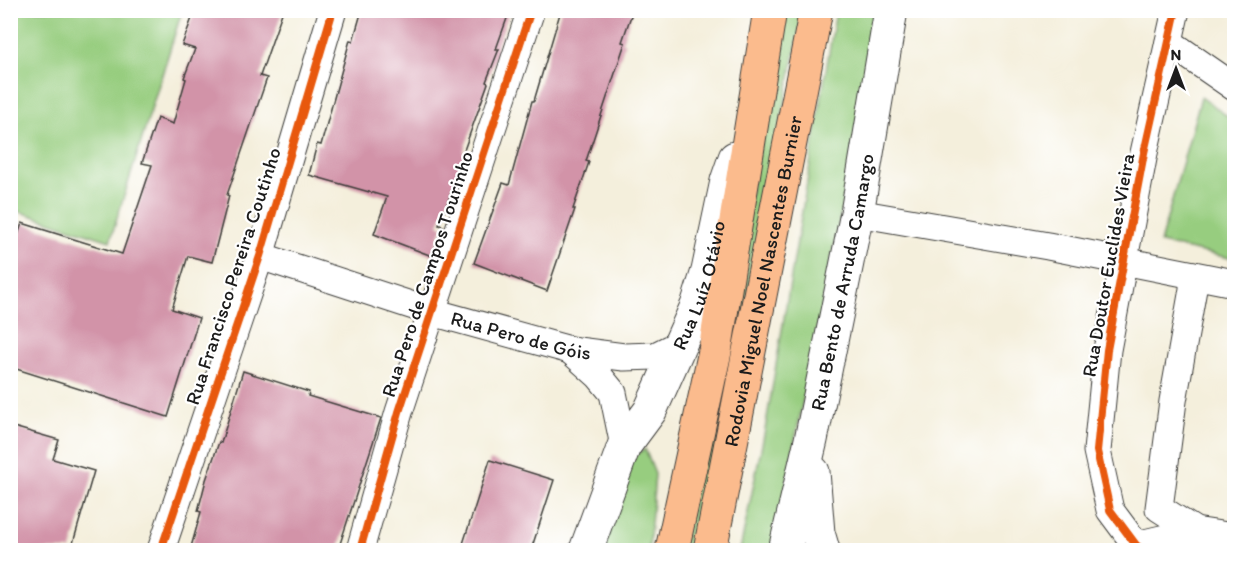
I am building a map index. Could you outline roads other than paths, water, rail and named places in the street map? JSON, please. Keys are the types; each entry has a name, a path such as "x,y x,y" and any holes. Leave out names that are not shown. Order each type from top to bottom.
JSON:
{"highway":[{"name":"Rodovia Miguel Noel Nascentes Burnier","path":"672,550 715,351 770,10"},
{"name":"Rodovia Miguel Noel Nascentes Burnier","path":"710,550 816,10"}],"street":[{"name":"Rua Francisco Pereira Coutinho","path":"161,550 260,256 333,10"},
{"name":"Rua Pero de Campos Tourinho","path":"360,550 399,412 531,10"},
{"name":"Rua Bento de Arruda Camargo","path":"785,550 811,441 857,213 891,10"},
{"name":"Rua Doutor Euclides Vieira","path":"1140,548 1110,510 1097,451 1107,350 1144,153 1176,10"},
{"path":"1169,42 1234,87"},
{"name":"Rua Luíz Otávio","path":"586,550 624,446 650,411 697,306 708,271 727,181 753,115"},
{"path":"857,213 1234,283"},
{"name":"Rua Pero de Góis","path":"260,256 432,312 570,350 624,357 655,356 681,343"},
{"path":"1193,275 1193,289 1173,401 1159,508 1195,531 1234,537"},
{"path":"570,350 599,376 613,393 624,446"},
{"path":"811,441 818,533 823,550"},
{"path":"1140,548 1195,531"}]}
